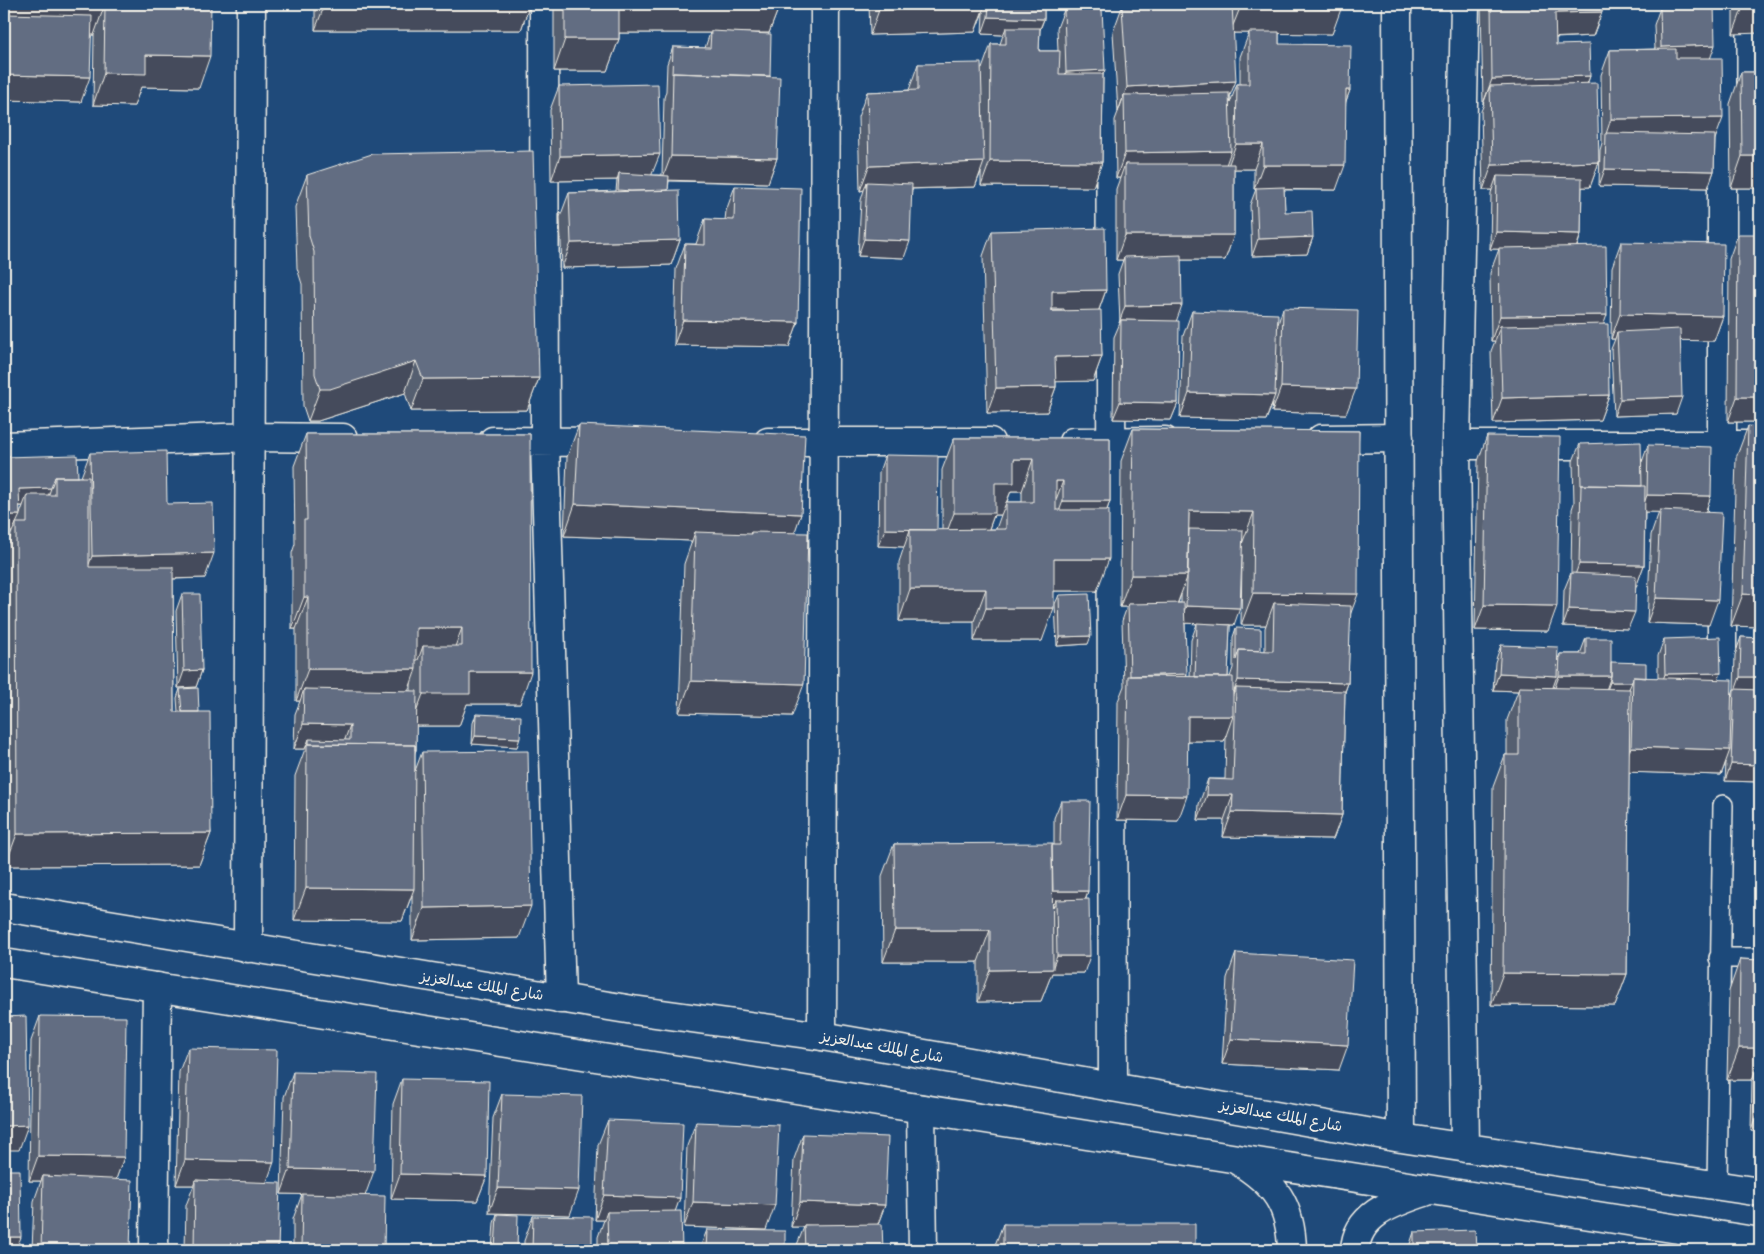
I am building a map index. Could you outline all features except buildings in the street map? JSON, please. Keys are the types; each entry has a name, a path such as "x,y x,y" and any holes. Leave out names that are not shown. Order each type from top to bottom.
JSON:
{"street":[{"path":"248,948 251,4"},
{"path":"544,4 545,442 561,998"},
{"path":"822,1036 826,442 826,4"},
{"path":"1110,4 1110,442 1114,1087"},
{"path":"1397,4 1402,1138"},
{"path":"1465,4 1456,445 1465,1148"},
{"path":"1722,4 1722,697"},
{"path":"4,446 250,436 368,439"},
{"path":"1300,439 1400,438"},
{"path":"466,440 632,442"},
{"path":"1051,442 1190,440"},
{"path":"738,442 1012,442"},
{"path":"1456,445 1760,444"},
{"name":"شارع الملك عبدالعزيز","path":"4,907 561,998 822,1036 1402,1138 1760,1192"},
{"path":"4,963 921,1110 1229,1156 1429,1190 1760,1242"},
{"path":"154,1250 157,987"},
{"path":"921,1110 923,1250"},
{"path":"1229,1156 1258,1173 1274,1188 1284,1205 1292,1228 1292,1250"},
{"path":"1355,1250 1358,1233 1368,1220 1382,1208 1429,1190"}],"lane":[{"path":"1717,1186 1719,958 1723,805"},
{"path":"1719,958 1760,958"}]}
